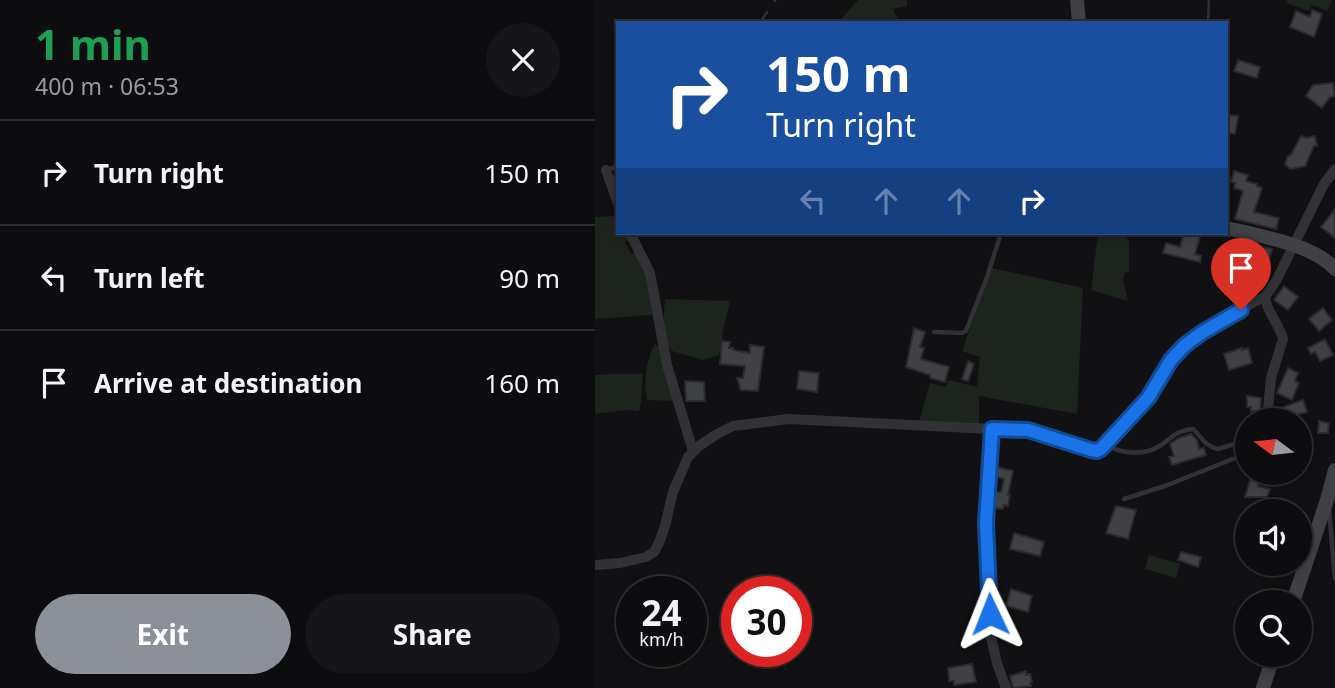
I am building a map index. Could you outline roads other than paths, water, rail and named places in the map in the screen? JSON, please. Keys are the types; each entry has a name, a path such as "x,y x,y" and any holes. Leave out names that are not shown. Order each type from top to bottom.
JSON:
{"main road":[{"path":"1077,0 1079,21"},
{"path":"1228,228 1293,245 1317,255 1335,269"},
{"path":"1297,590 1335,470"},
{"path":"1263,688 1270,667"}],"street":[{"path":"595,565 646,558 654,552 665,526 673,492 693,451 733,426 789,419 1028,430 1097,451 1107,444 1148,398 1171,360 1185,345 1265,297 1335,169"},
{"path":"606,170 616,198"},
{"path":"631,235 650,273 667,365 693,451"},
{"path":"1265,297 1268,310 1283,338 1271,379 1268,408"},
{"path":"992,429 986,523 991,637 1006,688"}],"lane":[{"path":"606,170 616,167"},
{"path":"934,332 966,331 1000,235"},
{"path":"1107,444 1116,450 1146,451 1156,448 1172,435 1193,429 1202,442 1218,449 1235,444"},
{"path":"1124,499 1235,458"},
{"path":"1327,500 1335,578"}],"waterway":[{"path":"1208,21 1209,0"},
{"path":"761,21 767,12"}]}
